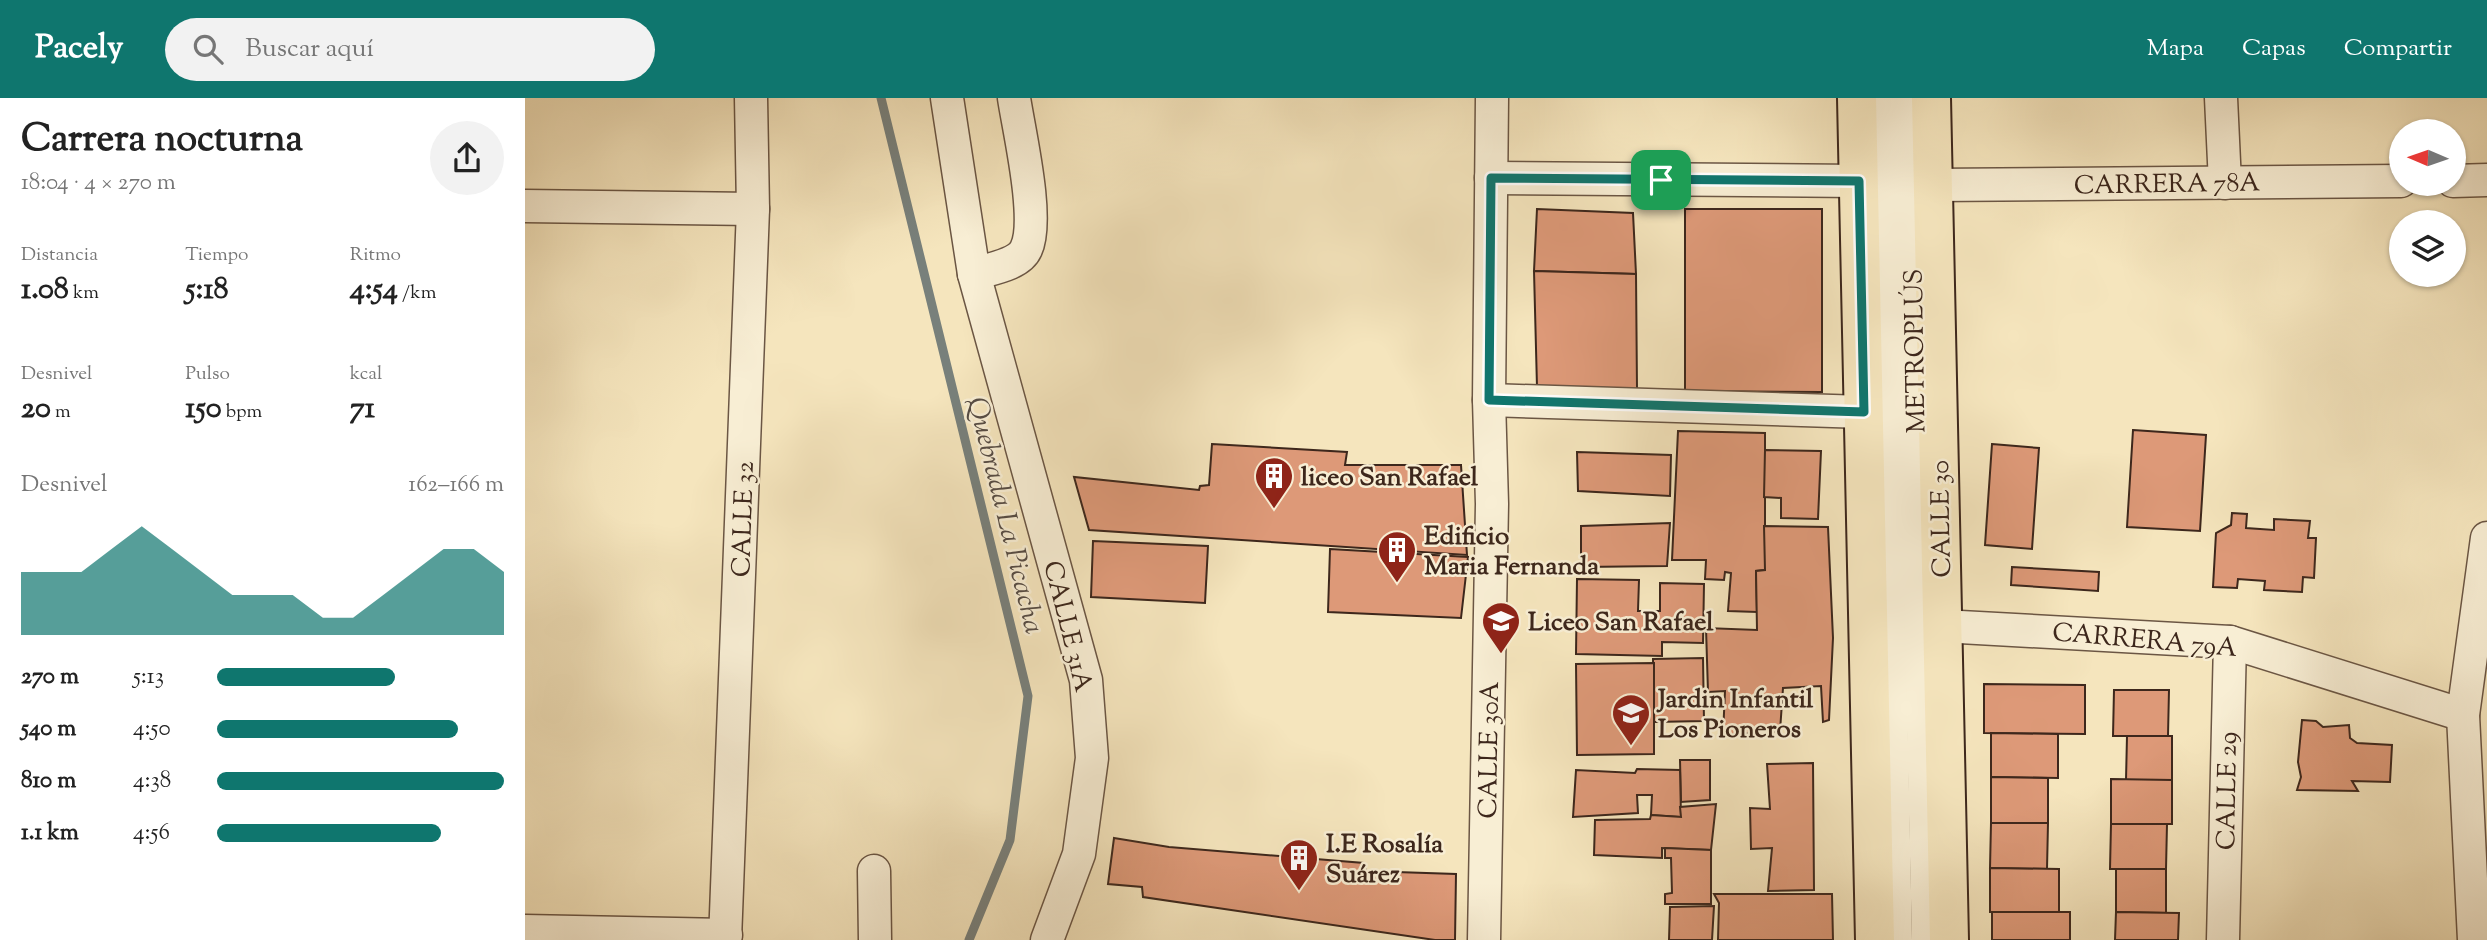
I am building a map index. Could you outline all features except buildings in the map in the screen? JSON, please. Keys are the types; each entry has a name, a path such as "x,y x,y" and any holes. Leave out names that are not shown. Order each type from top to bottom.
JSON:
{"main road":[{"path":"1857,98 1875,940"},
{"name":"CALLE 30","path":"1931,98 1949,940"}],"street":[{"name":"CALLE 32","path":"726,937 754,209 751,98"},
{"name":"CALLE 31A","path":"947,98 974,274 1086,680 1092,758 1079,853 1048,940"},
{"path":"974,274 1013,261 1026,250 1030,230 1029,197 1014,98"},
{"name":"CALLE 30A","path":"1484,940 1492,504 1489,400 1492,98"},
{"name":"METROPLÚS","path":"1879,98 1896,940"},
{"name":"METROPLÚS","path":"1908,98 1928,940"},
{"path":"2221,98 2225,183"},
{"path":"1491,178 1859,181"},
{"path":"2466,181 2487,180"},
{"name":"CARRERA 78A","path":"1933,185 2389,181"},
{"path":"525,206 754,209"},
{"path":"1489,400 1864,412"},
{"path":"2475,940 2463,715 2487,538"},
{"name":"CARRERA 79A","path":"1942,626 2229,642 2463,715"},
{"name":"CALLE 29","path":"2223,940 2229,642"},
{"path":"874,871 875,940"},
{"path":"525,931 726,937"}],"waterway":[{"name":"Quebrada La Picacha","path":"881,98 1028,696 1010,840 969,940"}],"place":[{"name":"liceo San Rafael","path":"1274,510"},
{"name":"Edificio Maria Fernanda","path":"1397,584"},
{"name":"Liceo San Rafael","path":"1501,655"},
{"name":"Jardin Infantil Los Pioneros","path":"1631,747"},
{"name":"I.E Rosalía Suárez","path":"1299,892"}],"route":[{"path":"1491,178 1661,180 1859,181 1864,412 1489,400 1491,178"}]}
